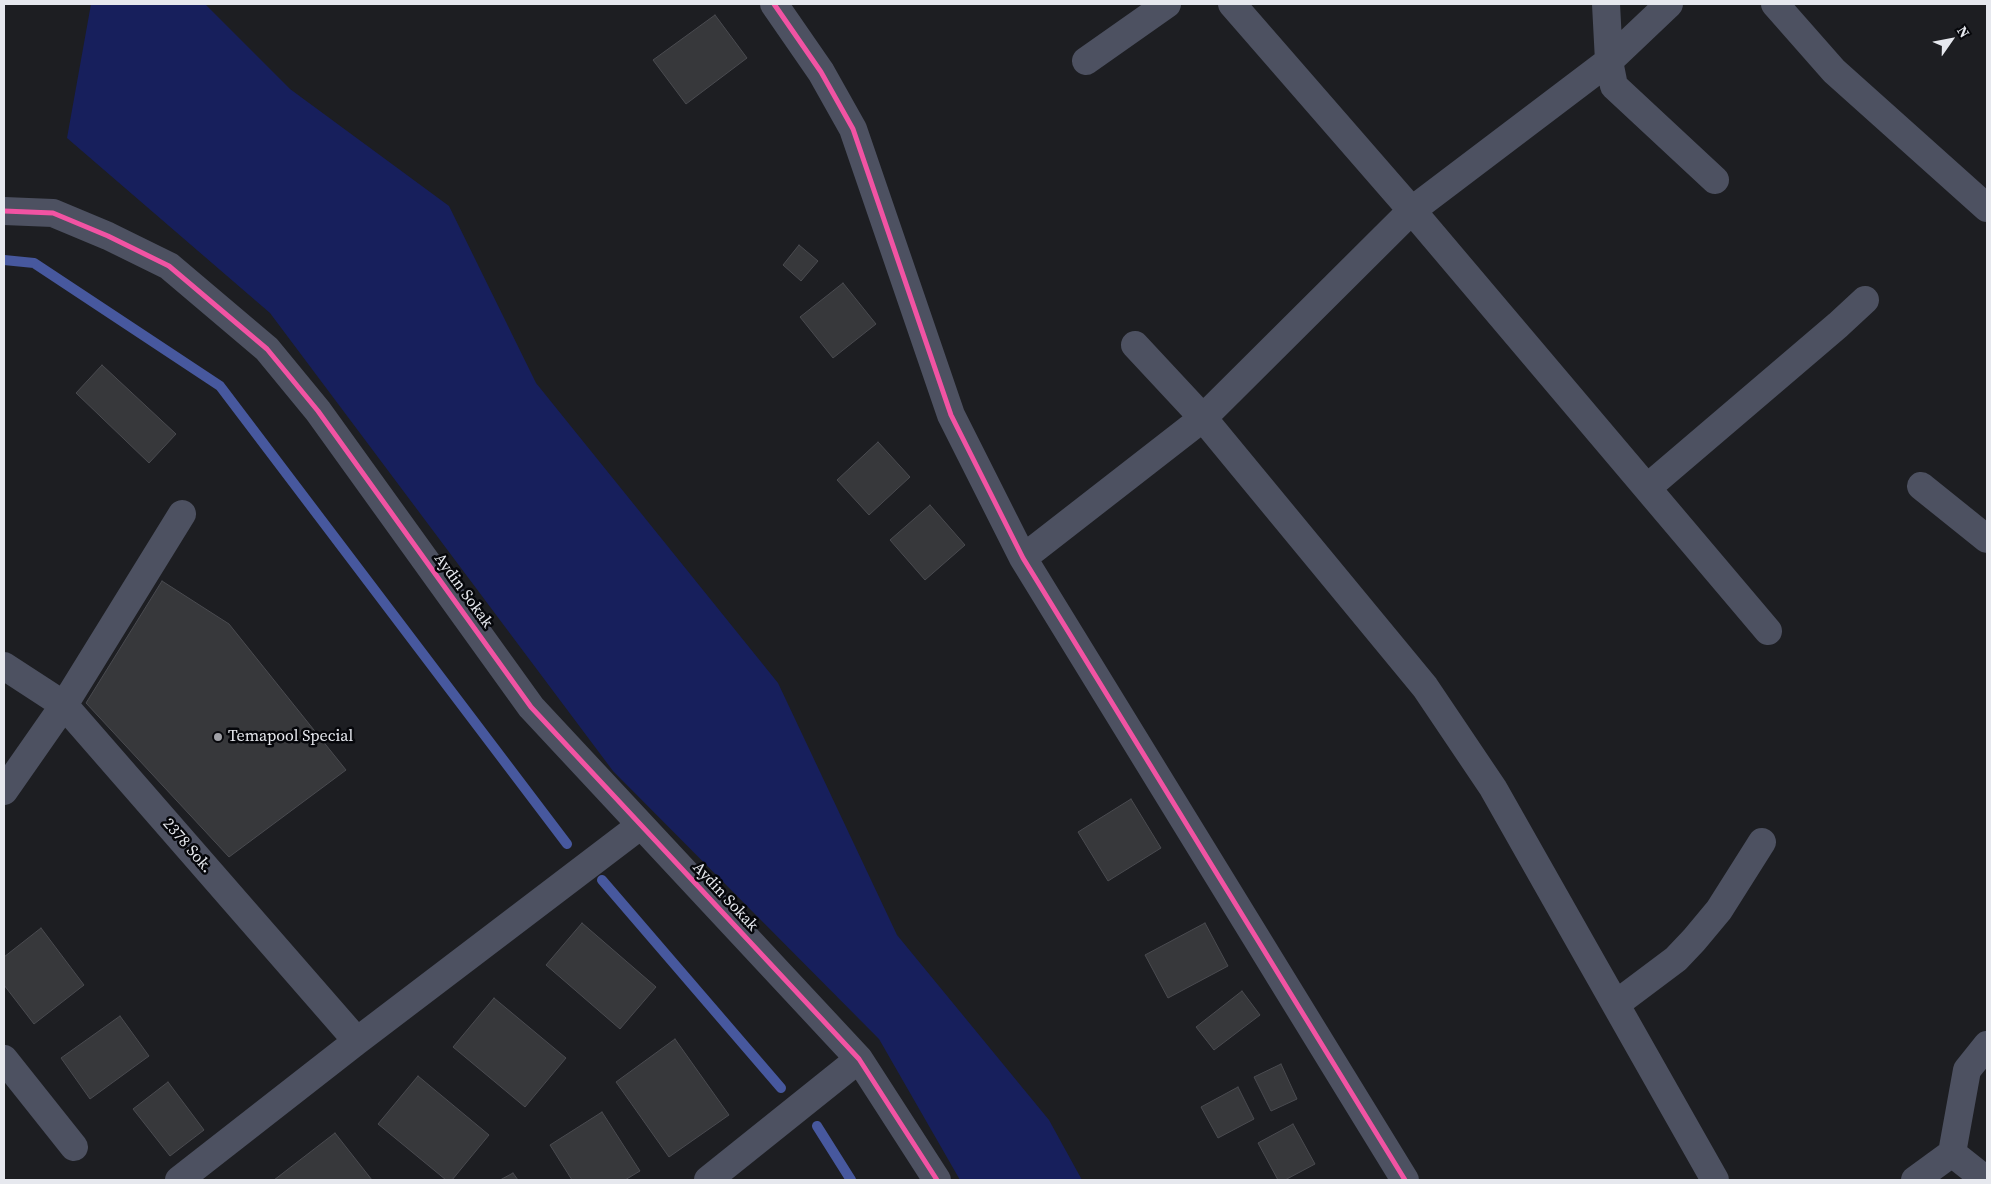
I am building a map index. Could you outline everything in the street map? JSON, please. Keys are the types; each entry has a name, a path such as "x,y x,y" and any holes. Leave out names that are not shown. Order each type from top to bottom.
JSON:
{"street":[{"path":"774,4 821,72 853,129 951,415 1024,558 1405,1180"},
{"path":"1086,61 1167,4"},
{"path":"1232,4 1411,211 1768,631"},
{"path":"1606,4 1609,61 1614,86 1715,180"},
{"path":"1024,558 1203,418 1411,211 1609,61 1669,4"},
{"path":"1775,4 1834,71 1983,195"},
{"name":"Aydin Sokak","path":"4,210 53,213 108,236 169,266 268,349 318,411 531,706 859,1059 937,1180"},
{"path":"1647,488 1838,326 1865,300"},
{"path":"1135,345 1203,418 1425,687 1493,788 1715,1180"},
{"path":"1921,486 1987,539"},
{"path":"4,791 64,705 182,514"},
{"name":"2378 Sok.","path":"4,666 64,705 358,1041"},
{"path":"179,1180 641,825"},
{"path":"1616,1004 1676,958 1694,940 1719,910 1762,842"},
{"path":"1915,1180 1952,1153 1968,1070 1987,1045"},
{"path":"4,1059 74,1147"},
{"path":"708,1180 859,1059"},
{"path":"1952,1153 1986,1180"}],"shaded area":[{"path":"91,4 205,4 290,89 449,206 536,383 778,683 897,935 1049,1120 1082,1180 960,1180 879,1039 613,771 270,313 67,138"}],"building":[{"path":"715,15 747,58 686,104 653,60"},
{"path":"799,245 818,261 801,281 783,265"},
{"path":"843,283 876,324 833,358 800,317"},
{"path":"102,365 176,434 149,463 76,393"},
{"path":"878,442 910,477 869,515 837,480"},
{"path":"930,505 965,545 925,580 890,540"},
{"name":"Temapool Special","path":"162,581 229,624 346,770 229,857 86,703"},
{"path":"1131,799 1161,848 1108,881 1078,832"},
{"path":"582,923 656,987 620,1029 546,965"},
{"path":"1205,923 1228,966 1168,998 1145,955"},
{"path":"41,928 84,985 34,1024 4,985 4,957"},
{"path":"1242,991 1260,1015 1214,1050 1196,1027"},
{"path":"494,998 566,1058 525,1107 453,1047"},
{"path":"120,1016 149,1056 90,1099 61,1058"},
{"path":"675,1039 729,1115 669,1157 616,1082"},
{"path":"1281,1064 1297,1099 1271,1111 1254,1077"},
{"path":"418,1076 489,1135 452,1180 446,1180 378,1124"},
{"path":"168,1082 204,1130 170,1156 133,1109"},
{"path":"1238,1087 1254,1119 1218,1138 1201,1107"},
{"path":"602,1112 640,1171 625,1180 572,1180 550,1145"},
{"path":"1293,1124 1315,1164 1285,1180 1278,1180 1258,1143"},
{"path":"335,1133 372,1180 274,1180"},
{"path":"513,1173 518,1180 500,1180"}],"waterway":[{"path":"4,260 34,263 220,386 567,844"},
{"path":"602,880 781,1088"},
{"path":"817,1126 851,1180"}],"cycle path":[{"path":"774,4 821,72 853,129 951,415 1023,558 1405,1180"},
{"path":"4,211 53,213 108,236 169,266 267,349 318,411 531,707 859,1059 937,1180"}],"place":[{"name":"Temapool Special","path":"218,737"}]}
